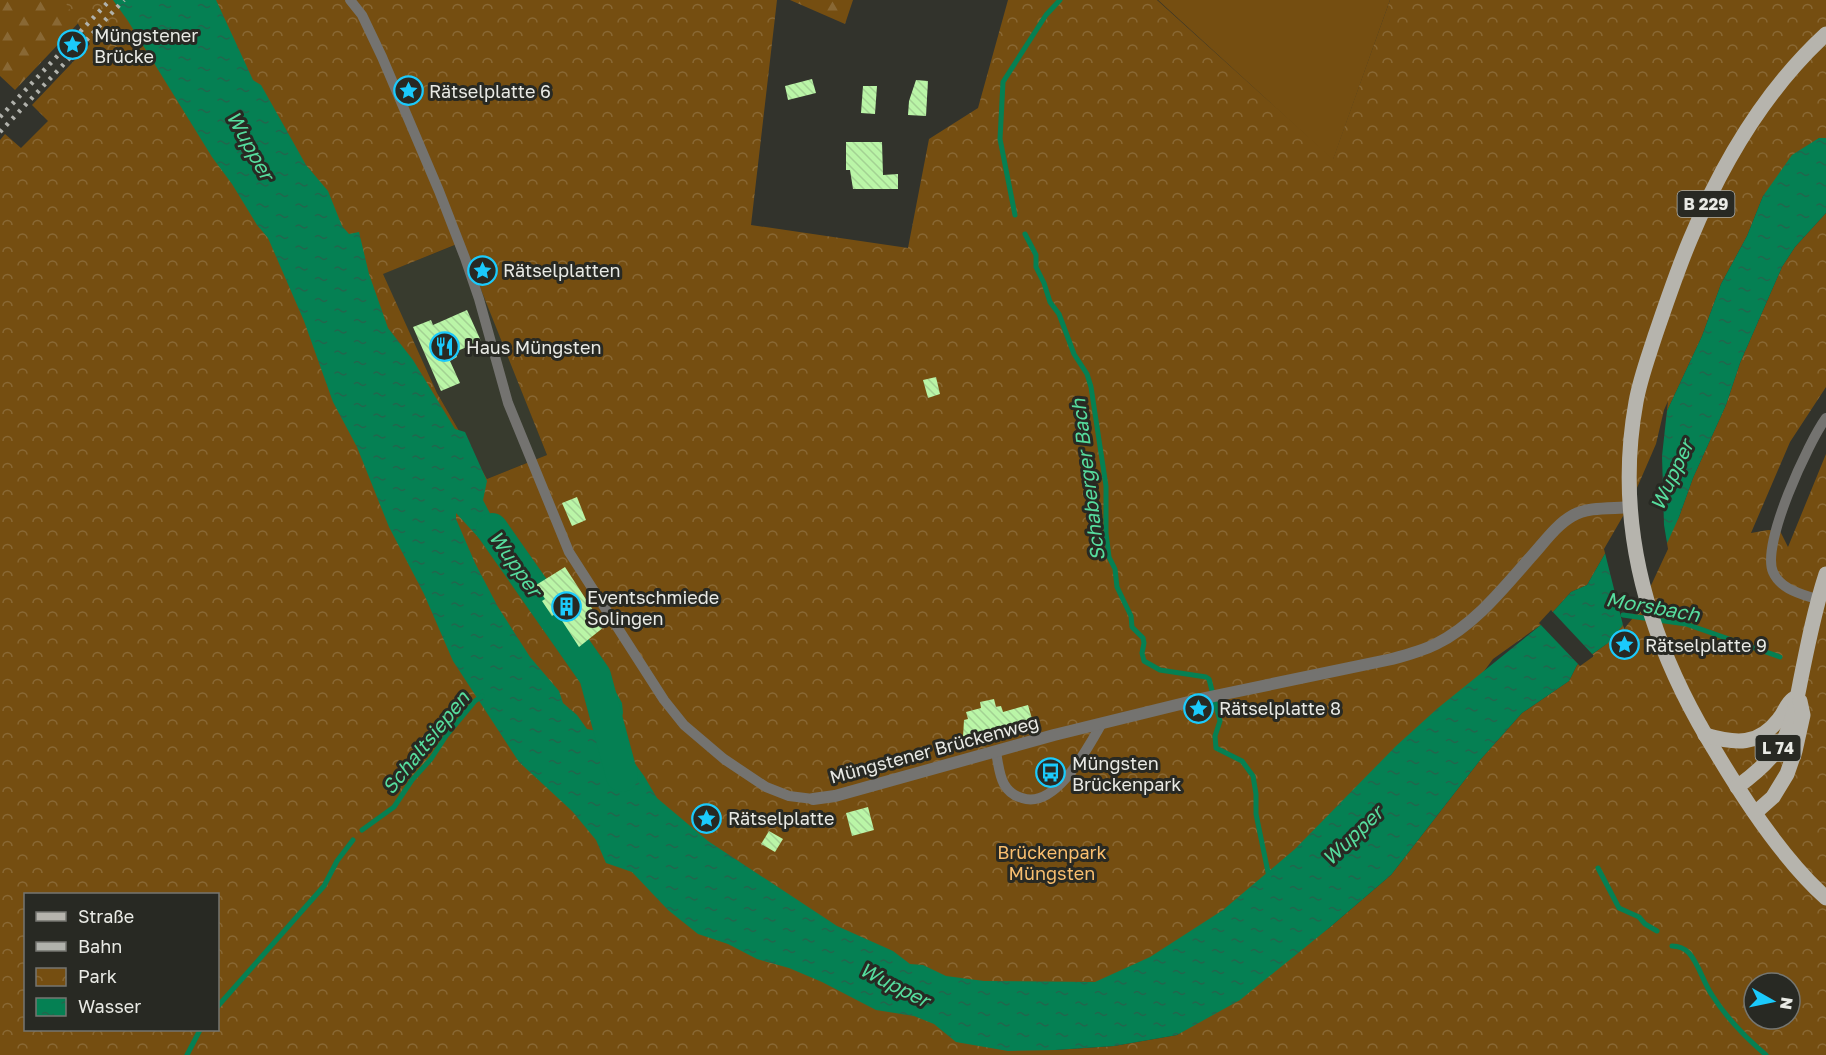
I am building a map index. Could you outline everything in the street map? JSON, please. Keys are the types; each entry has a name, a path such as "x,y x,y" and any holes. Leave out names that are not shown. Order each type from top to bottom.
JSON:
{"main road":[{"name":"B 229","path":"1826,34 1791,70 1755,115 1703,209 1683,257 1644,370 1636,402 1630,467 1636,553 1645,597 1672,673 1705,735 1737,787 1801,872 1826,898"},
{"name":"L 74","path":"1737,787 1751,777 1785,738 1799,690 1826,574"},
{"name":"L 74","path":"1705,735 1726,741 1740,742 1756,739 1764,735 1780,718 1788,703 1799,690"},
{"name":"L 74","path":"1755,813 1773,797 1787,774 1803,715 1799,690"}],"street":[{"name":"Müngstener Brückenweg","path":"813,799 835,796 1102,723 1205,698 1392,659 1435,644 1453,634 1479,614 1555,531 1573,515 1592,510 1631,507"}],"lane":[{"name":"Müngstener Brückenweg","path":"351,0 362,15 382,57 439,191 472,279 508,403 545,499 569,552 664,700 684,725 724,759 765,787 789,796 813,799"},
{"path":"1819,600 1790,590 1780,582 1773,573 1770,560 1771,546 1800,464 1826,417"},
{"path":"996,752 1002,779 1008,789 1024,799 1040,800 1064,781 1078,764 1102,723"}],"shaded area":[{"path":"463,242 547,455 487,479 437,393 382,274"}],"green space":[{"path":"0,0 100,0 15,90 0,76"},
{"name":"Brückenpark Müngsten","path":"64,0 777,0 751,225 908,248 929,139 978,108 1008,0 1157,0 1333,159 1390,0 1826,0 1826,138 1819,138 1763,196 1747,236 1721,284 1702,336 1667,411 1658,445 1633,505 1587,585 1571,592 1542,624 1493,659 1428,747 1055,1050 1114,1046 1177,1035 1329,928 1391,875 1481,759 1522,713 1569,681 1577,665 1608,643 1679,517 1693,478 1726,405 1740,363 1782,267 1795,247 1826,213 1826,387 1790,442 1751,533 1768,530 1780,531 1788,547 1826,454 1826,1055 0,1055 0,140 5,134 21,148 48,121 32,105 90,44","holes":["462,242 547,455 487,479 437,393 383,274"]},
{"path":"790,0 853,0 845,24"},
{"path":"1158,0 1390,0 1333,160"}],"water":[{"path":"113,0 216,0 253,80 261,85 306,165 328,191 342,226 349,234 359,232 369,274 388,328 413,360 455,429 465,432 487,481 483,500 516,563 508,570 456,513 456,519 475,563 498,607 530,657 559,691 563,703 577,715 587,729 611,734 644,776 657,798 708,841 837,926 893,951 910,964 923,965 946,976 984,981 1095,982 1150,957 1223,910 1295,849 1396,746 1438,708 1542,624 1571,592 1587,585 1633,505 1658,445 1667,411 1702,336 1721,284 1747,236 1763,196 1792,155 1819,138 1826,138 1826,213 1795,247 1782,267 1740,363 1726,405 1693,478 1679,517 1638,607 1608,643 1577,665 1569,681 1522,713 1481,759 1391,875 1240,1000 1177,1035 1114,1046 1008,1051 956,1042 934,1024 914,1016 876,1010 822,982 789,968 757,959 728,944 698,934 668,910 632,872 606,863 596,840 572,811 519,762 453,661 424,594 389,527 357,447 333,402 304,321 268,238 212,157"},
{"path":"599,662 622,703 623,713 618,732 599,726 580,669"}],"pier":[{"path":"1668,401 1662,456 1664,525 1668,549 1640,609 1624,629 1604,549 1630,504 1656,444"},
{"path":"1551,610 1594,656 1580,666 1539,623"}],"building":[{"path":"812,79 816,93 788,100 785,86"},
{"path":"916,80 928,81 926,116 908,115 909,101"},
{"path":"863,86 877,86 875,114 861,113"},
{"path":"846,142 882,142 883,175 898,174 898,189 853,189 850,170 846,170"},
{"name":"Haus Müngsten","path":"467,310 481,341 455,352 457,357 450,361 460,383 441,391 413,327 431,320 433,325"},
{"path":"936,377 940,394 928,398 923,380"},
{"path":"577,497 586,520 572,526 562,503"},
{"name":"Eventschmiede Solingen","path":"565,567 604,627 579,647 557,613 552,616 542,601 545,599 536,585"},
{"path":"994,699 996,707 1001,706 1003,712 1028,705 1033,722 988,735 987,731 963,737 964,720 968,719 966,712 981,708 980,702"},
{"path":"868,807 874,830 852,836 846,813"},
{"path":"769,831 783,839 775,852 761,844"}],"waterway":[{"name":"Schaberger Bach","path":"1015,215 1000,139 1003,82 1046,15 1060,0"},
{"name":"Schaberger Bach","path":"1025,234 1036,255 1036,267 1050,302 1059,314 1074,354 1087,374 1091,387 1106,486 1106,533 1109,557 1115,569 1117,587 1131,616 1132,627 1143,638 1144,661 1160,670 1209,679 1220,721 1215,736 1216,748 1242,761 1253,776 1256,814 1269,877"},
{"name":"Wupper","path":"492,529 595,676 622,776"},
{"name":"Morsbach","path":"1623,615 1686,624 1780,657"},
{"name":"Schaltsiepen","path":"362,830 394,807 446,736 475,701 482,696"},
{"name":"Schaltsiepen","path":"219,1005 324,886 337,861 353,840"},
{"path":"1598,868 1619,908 1639,917 1645,924 1657,931"},
{"path":"1672,946 1677,946 1689,953 1696,962 1709,990 1724,1011 1766,1055"},
{"name":"Schaltsiepen","path":"187,1055 199,1031"}],"railway":[{"path":"0,117 110,0"},
{"path":"0,132 124,0"}],"place":[{"name":"Müngstener Brücke","path":"73,45"},
{"name":"Rätselplatte 6","path":"408,91"},
{"name":"Rätselplatten","path":"482,270"},
{"name":"Haus Müngsten","path":"445,347"},
{"name":"Eventschmiede Solingen","path":"566,607"},
{"name":"Rätselplatte 9","path":"1624,645"},
{"name":"Rätselplatte 8","path":"1198,708"},
{"name":"Müngsten Brückenpark","path":"1051,773"},
{"name":"Rätselplatte","path":"707,818"}]}
